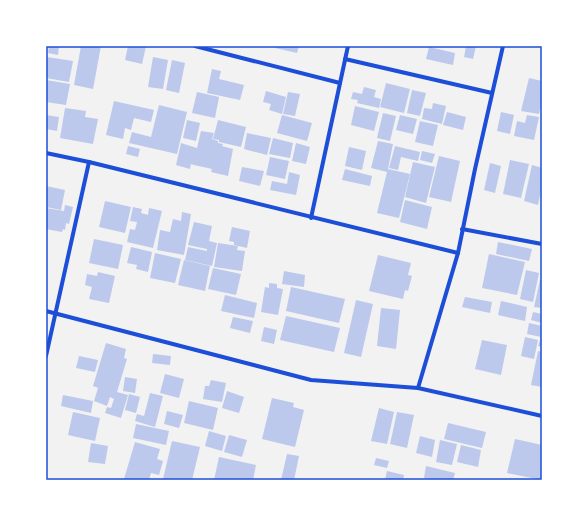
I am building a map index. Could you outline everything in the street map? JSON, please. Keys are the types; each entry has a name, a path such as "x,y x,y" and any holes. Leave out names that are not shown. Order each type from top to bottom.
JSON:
{"street":[{"path":"195,46 340,84"},
{"path":"311,218 348,46"},
{"path":"418,388 458,253 503,46"},
{"path":"345,59 492,93"},
{"path":"46,153 458,253"},
{"path":"46,356 88,162"},
{"path":"462,229 542,244"},
{"path":"46,311 311,380 418,388 542,416"}],"building":[{"path":"49,46 59,46 58,55 48,53"},
{"path":"81,46 101,46 93,89 74,85"},
{"path":"128,46 146,46 142,64 125,60"},
{"path":"275,46 299,46 297,53 275,48"},
{"path":"466,46 476,46 473,59 464,57"},
{"path":"429,47 455,53 453,65 426,59"},
{"path":"47,57 73,61 69,82 46,78"},
{"path":"153,57 168,60 163,89 148,87"},
{"path":"172,60 185,63 179,93 166,90"},
{"path":"212,69 221,71 219,79 244,85 240,100 207,93"},
{"path":"529,78 542,81 542,99 539,114 521,111"},
{"path":"46,80 70,84 66,105 46,102"},
{"path":"386,83 410,89 404,113 380,107"},
{"path":"364,87 376,90 374,97 381,99 379,108 357,103 358,100 351,99 353,92 362,94"},
{"path":"412,90 426,93 420,116 407,113"},
{"path":"266,91 286,97 282,114 269,110 271,104 263,102"},
{"path":"197,92 219,97 215,118 192,113"},
{"path":"288,92 300,94 295,116 283,114"},
{"path":"114,101 154,110 151,122 134,118 131,130 125,128 123,139 106,135"},
{"path":"433,103 446,106 442,124 422,119 424,108 432,109"},
{"path":"159,105 187,112 177,154 129,143 132,132 151,137"},
{"path":"355,106 379,112 374,131 351,125"},
{"path":"65,108 86,111 85,117 98,119 93,144 60,138"},
{"path":"447,112 466,117 463,130 443,125"},
{"path":"501,112 514,115 510,134 497,131"},
{"path":"383,113 396,116 390,141 377,138"},
{"path":"46,115 59,117 57,131 46,129"},
{"path":"282,115 312,123 307,141 277,133"},
{"path":"400,115 417,119 413,134 396,130"},
{"path":"527,115 539,117 534,140 514,136 517,121 525,123"},
{"path":"187,120 200,123 196,141 183,138"},
{"path":"218,120 246,127 241,147 219,142 219,140 213,139"},
{"path":"420,121 438,125 433,146 415,142"},
{"path":"201,131 214,133 212,139 223,144 222,146 233,149 228,176 211,172 212,169 191,164 190,169 176,165 181,143 197,148"},
{"path":"247,133 271,138 267,155 244,149"},
{"path":"273,138 293,143 290,158 269,154"},
{"path":"378,141 393,144 388,169 410,174 399,218 377,213 387,172 371,168"},
{"path":"296,143 310,147 306,164 292,161"},
{"path":"128,146 140,149 138,157 126,154"},
{"path":"395,146 420,152 418,161 401,157 398,170 389,168"},
{"path":"349,147 366,151 362,170 345,166"},
{"path":"422,151 435,154 432,163 420,160"},
{"path":"439,156 460,161 451,202 429,197"},
{"path":"270,157 289,161 285,179 266,175"},
{"path":"510,160 529,164 521,198 503,194"},
{"path":"413,162 435,167 426,203 405,197"},
{"path":"490,163 501,166 495,193 484,190"},
{"path":"532,165 542,168 542,186 538,205 524,201"},
{"path":"242,167 264,171 260,186 239,181"},
{"path":"345,169 372,176 370,186 342,180"},
{"path":"289,172 300,175 296,195 270,190 272,181 287,184"},
{"path":"46,186 65,190 61,210 46,207"},
{"path":"405,200 432,207 427,229 400,222"},
{"path":"105,201 131,207 125,233 99,227"},
{"path":"65,205 73,207 69,224 66,223 65,230 63,229 62,232 46,229 46,208 64,211"},
{"path":"133,207 142,209 141,213 148,215 149,208 162,211 153,248 127,242 130,229 135,230 137,222 130,221"},
{"path":"182,212 191,214 184,255 157,250 160,230 170,232 173,219 181,221"},
{"path":"194,222 212,226 209,241 217,243 212,266 185,260 188,247 207,251 207,249 188,245"},
{"path":"232,227 250,231 247,248 234,245 234,242 229,241"},
{"path":"94,239 123,245 118,269 89,263"},
{"path":"498,242 532,249 529,261 496,254"},
{"path":"218,243 238,246 237,250 245,251 242,271 214,267"},
{"path":"131,247 152,252 148,272 136,269 137,265 127,263"},
{"path":"155,253 181,259 175,283 150,278"},
{"path":"489,254 525,262 517,295 482,288"},
{"path":"378,255 411,263 408,275 412,276 408,291 405,290 403,299 369,291"},
{"path":"184,260 210,266 205,291 178,285"},
{"path":"213,268 241,274 236,295 208,289"},
{"path":"526,270 539,273 533,302 520,299"},
{"path":"284,271 305,275 304,287 282,284"},
{"path":"98,272 115,276 109,303 89,299 92,287 85,285 87,274 97,276"},
{"path":"540,280 542,281 542,308 534,307"},
{"path":"269,283 277,284 277,288 283,289 278,315 261,312 265,287 269,288"},
{"path":"291,287 345,299 339,323 286,311"},
{"path":"225,295 257,303 254,318 221,311"},
{"path":"465,297 492,302 490,313 462,307"},
{"path":"356,300 373,304 361,357 344,353"},
{"path":"501,301 527,307 525,321 498,315"},
{"path":"381,308 400,310 396,349 377,346"},
{"path":"533,312 542,314 542,323 531,320"},
{"path":"286,316 340,328 334,352 280,340"},
{"path":"233,317 253,321 250,333 230,328"},
{"path":"529,323 542,326 542,347 538,346 541,337 527,334"},
{"path":"264,327 277,330 274,344 261,341"},
{"path":"525,337 538,340 534,359 521,356"},
{"path":"482,340 507,345 501,375 475,369"},
{"path":"106,343 126,349 124,358 127,359 117,392 128,395 121,418 105,413 107,407 111,408 114,399 110,397 107,406 94,401 98,388 93,386"},
{"path":"538,351 542,352 542,387 531,385"},
{"path":"153,354 171,356 170,365 152,363"},
{"path":"79,356 98,360 95,372 76,368"},
{"path":"165,374 184,379 179,398 160,393"},
{"path":"125,377 137,379 135,393 123,391"},
{"path":"211,380 226,383 222,402 203,399 205,386 209,386"},
{"path":"227,391 244,397 239,413 222,408"},
{"path":"150,393 163,396 155,427 135,421 137,414 144,416"},
{"path":"129,394 140,397 136,413 125,410"},
{"path":"63,395 93,401 91,413 61,406"},
{"path":"272,398 294,403 293,407 304,410 295,447 262,439"},
{"path":"189,401 218,408 213,430 184,423"},
{"path":"379,408 394,412 387,444 371,441"},
{"path":"167,411 183,415 179,428 164,424"},
{"path":"73,412 100,418 95,441 68,435"},
{"path":"397,412 414,415 407,448 390,444"},
{"path":"448,423 486,432 482,448 444,439"},
{"path":"136,424 169,431 166,445 133,438"},
{"path":"209,431 226,436 222,451 205,446"},
{"path":"229,435 247,440 242,457 224,452"},
{"path":"420,436 435,440 432,457 416,453"},
{"path":"515,439 542,445 542,480 507,473"},
{"path":"440,440 457,444 452,465 436,462"},
{"path":"172,441 200,447 192,480 163,479"},
{"path":"135,442 160,449 157,459 163,461 159,475 151,473 149,480 124,479"},
{"path":"91,443 108,446 105,464 88,462"},
{"path":"461,445 481,450 478,467 457,462"},
{"path":"287,454 299,456 294,480 281,480"},
{"path":"219,457 256,465 253,480 214,480"},
{"path":"376,458 389,461 387,468 374,465"},
{"path":"426,466 455,473 453,480 433,480 424,478"},
{"path":"387,471 404,475 403,480 385,480"}]}
